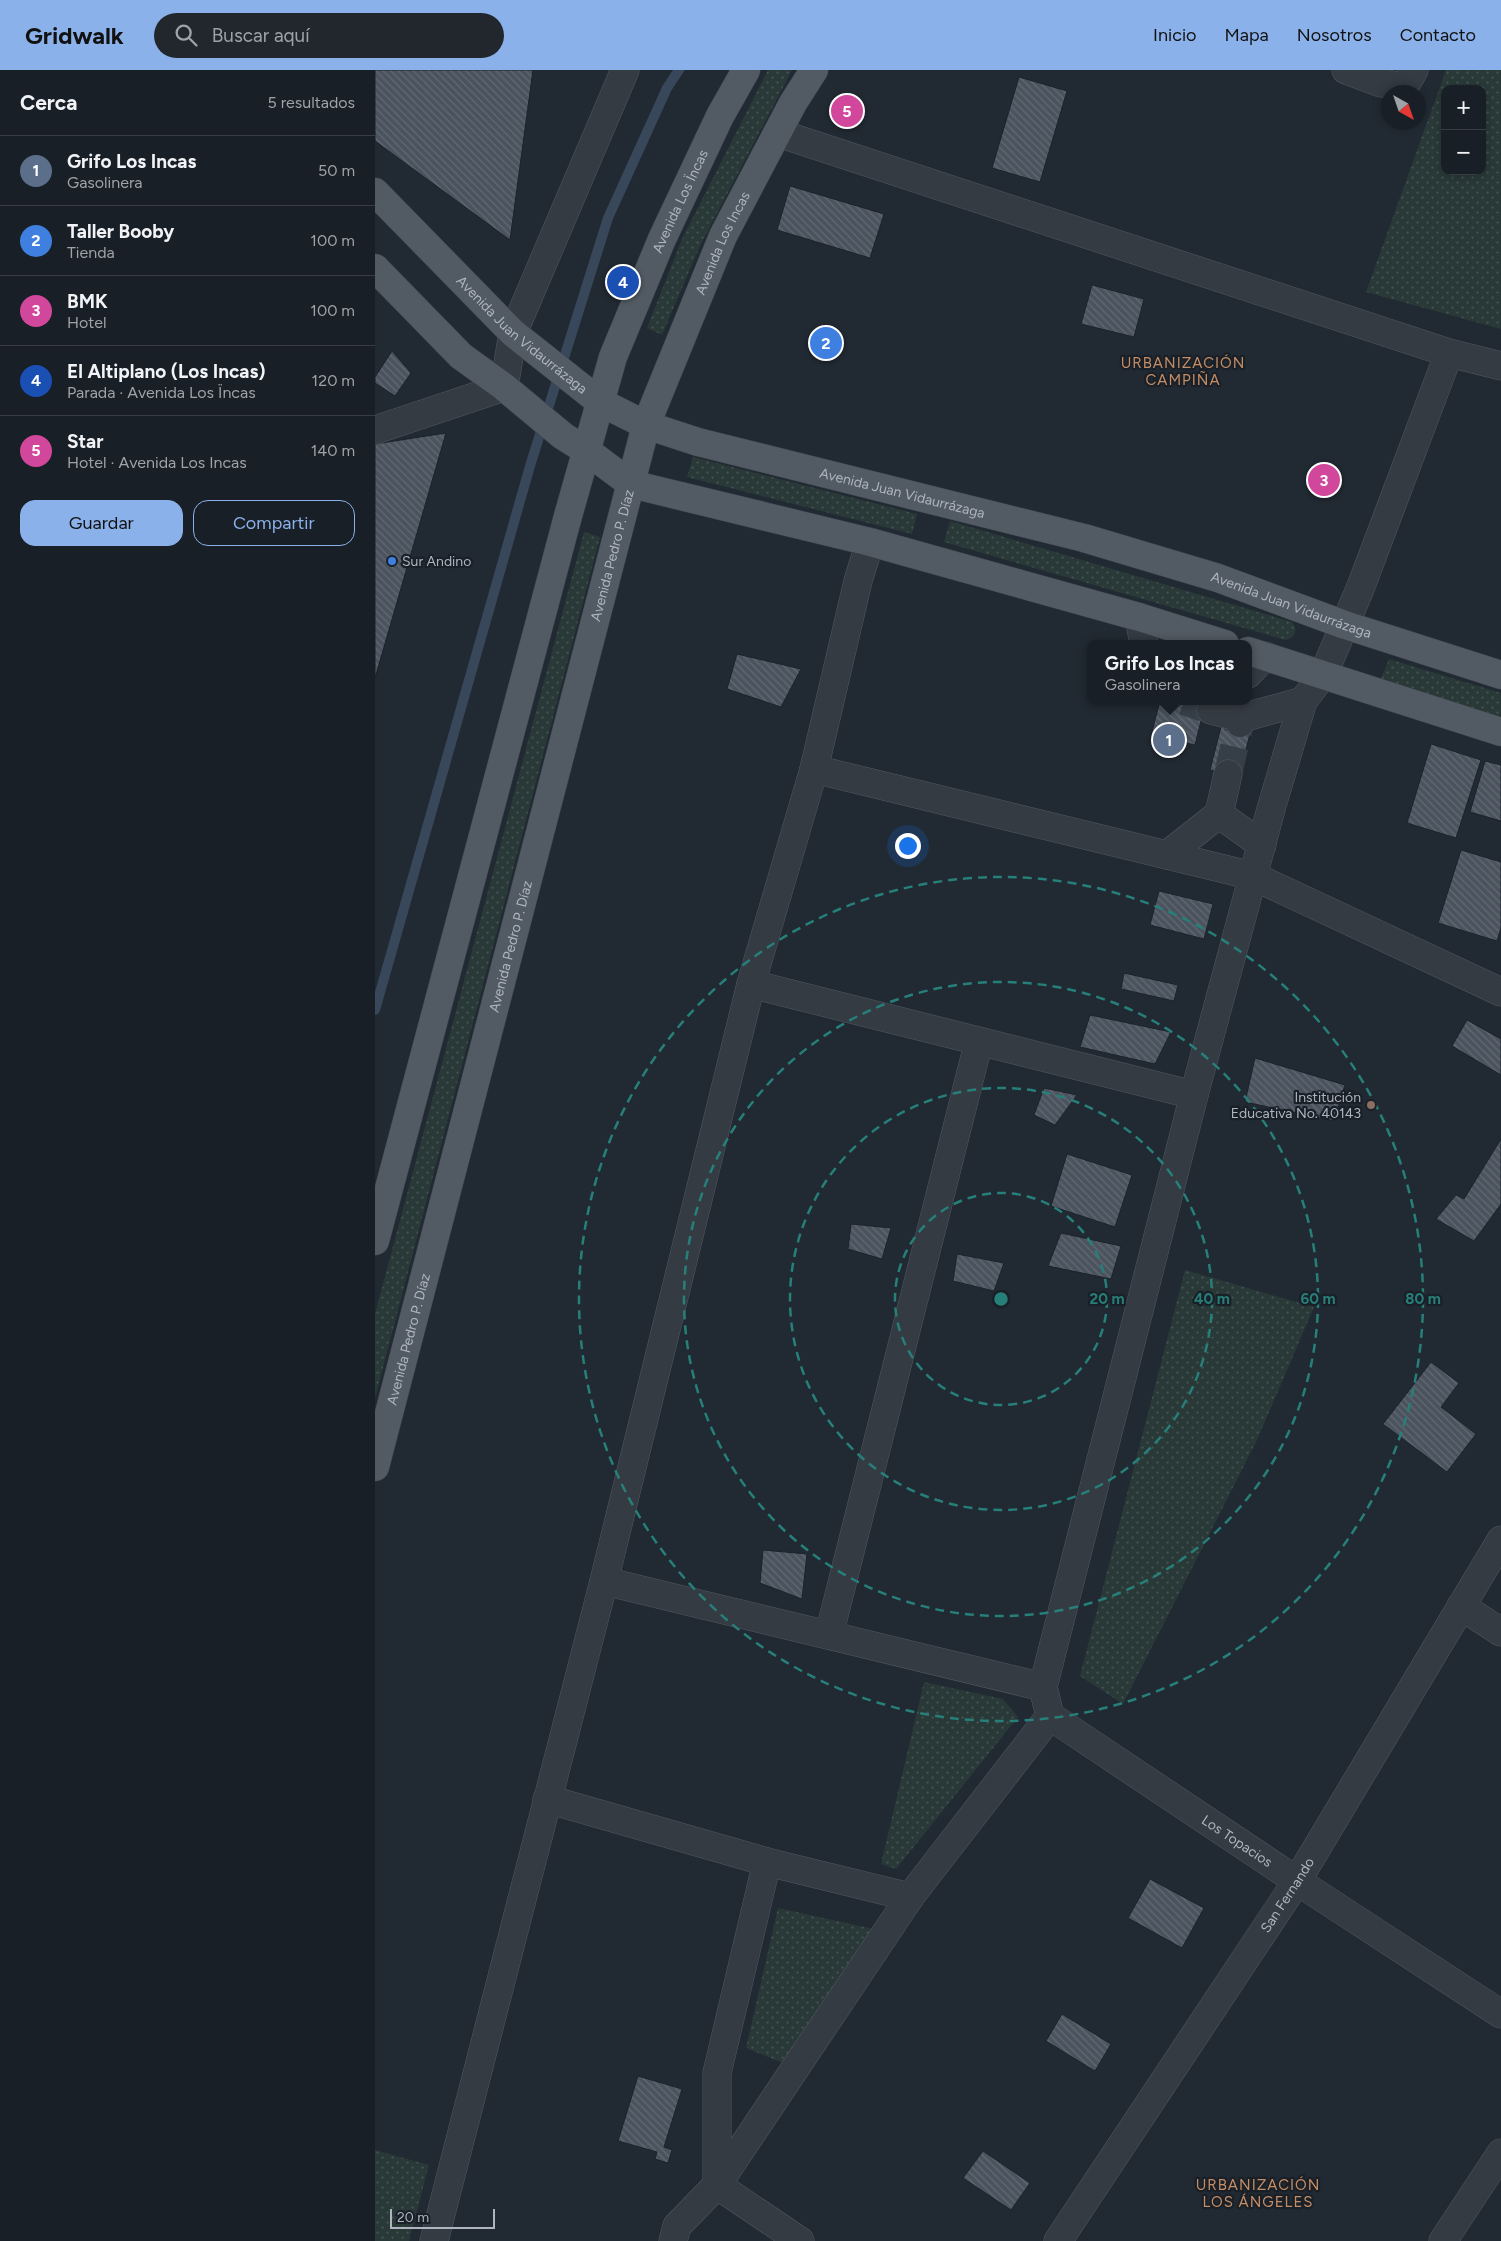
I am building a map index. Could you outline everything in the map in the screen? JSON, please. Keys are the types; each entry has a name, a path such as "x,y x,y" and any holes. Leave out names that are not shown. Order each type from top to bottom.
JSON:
{"main road":[{"name":"Avenida Los Ïncas","path":"587,451 591,395 613,357 662,239 720,116 746,70"},
{"name":"Avenida Los Incas","path":"646,425 723,236 793,103 814,70"},
{"name":"Avenida Juan Vidaurrázaga","path":"375,192 513,334 591,395 646,425 698,442 1084,538 1218,578 1345,625 1501,675"},
{"path":"375,268 461,356 511,393 563,436 587,451 631,484 870,542 1139,617 1212,640"},
{"name":"Avenida Pedro P. Díaz","path":"375,1467 646,425"},
{"path":"375,1241 565,526 587,451"},
{"path":"1254,660 1323,675 1501,732"}],"street":[{"path":"375,430 511,393 513,334 625,70"},
{"path":"1346,70 1378,82 1404,88 1414,70"},
{"path":"778,133 1449,353 1501,366"},
{"path":"673,2241 677,2226 717,2186 910,1897 1051,1716 1043,1687 1194,1094 1303,701 1323,675 1345,625 1449,353"},
{"path":"434,2241 604,1581 751,984 814,769 858,581 870,542"},
{"path":"1139,617 1143,640"},
{"path":"1211,706 1241,721 1303,701"},
{"path":"814,769 1253,876 1501,992"},
{"path":"1167,855 1219,814 1228,774"},
{"path":"1219,814 1262,845"},
{"path":"751,984 1194,1094"},
{"path":"829,1635 979,1041"},
{"name":"San Fernando","path":"1058,2241 1297,1881 1501,1540"},
{"path":"604,1581 1043,1687"},
{"path":"1461,1606 1501,1632"},
{"name":"Los Topacios","path":"1051,1716 1297,1881 1501,2014"},
{"path":"547,1799 767,1862 910,1897"},
{"path":"717,2186 717,2073 767,1862"},
{"path":"1443,2241 1501,2153"},
{"path":"717,2186 800,2241"}],"shaded area":[{"path":"768,70 792,70 700,246 662,335 647,328 682,239"},
{"path":"1446,70 1501,70 1501,329 1366,292 1424,130 1426,130 1426,126"},
{"path":"693,457 917,514 912,534 687,477"},
{"path":"950,521 1292,622 1296,630 1292,637 1286,640 944,542"},
{"path":"584,532 600,537 375,1398 375,1314"},
{"path":"1389,659 1501,693 1501,717 1381,679"},
{"path":"1185,1270 1314,1307 1257,1440 1123,1704 1080,1676"},
{"path":"924,1682 1003,1699 1018,1717 896,1869 881,1864"},
{"path":"778,1908 874,1929 783,2063 746,2048"},
{"path":"375,2150 429,2165 409,2241 375,2241"}],"building":[{"path":"375,70 533,70 510,240 375,141"},
{"path":"1019,77 1067,91 1040,182 992,168"},
{"path":"790,186 884,214 870,258 777,230"},
{"path":"1092,285 1144,299 1134,337 1081,324"},
{"path":"392,351 411,373 395,396 375,383 375,377"},
{"name":"Sur Andino","path":"446,433 375,678 375,444"},
{"path":"737,654 801,669 781,707 727,689"},
{"path":"1159,705 1205,705 1195,745 1151,735"},
{"path":"1223,719 1252,726 1239,777 1210,770"},
{"path":"1431,744 1481,760 1456,838 1407,823"},
{"path":"1485,761 1501,765 1501,821 1470,812"},
{"path":"1461,850 1501,862 1501,928 1497,941 1438,923"},
{"path":"1159,891 1213,904 1204,939 1150,925"},
{"path":"1124,973 1178,985 1174,1001 1121,989"},
{"path":"1090,1015 1171,1032 1155,1064 1080,1047"},
{"path":"1467,1020 1501,1039 1501,1075 1452,1046"},
{"path":"1255,1058 1345,1085 1334,1121 1245,1102"},
{"path":"1044,1088 1077,1095 1055,1125 1034,1115"},
{"path":"1501,1139 1501,1204 1474,1241 1436,1219 1456,1195 1464,1199"},
{"path":"1067,1154 1132,1175 1115,1227 1051,1206"},
{"path":"851,1224 891,1228 882,1259 848,1249"},
{"path":"1061,1233 1121,1246 1111,1279 1048,1266"},
{"path":"957,1254 1004,1263 994,1291 953,1281"},
{"path":"1431,1362 1459,1383 1441,1407 1476,1434 1447,1472 1383,1424"},
{"path":"763,1550 807,1554 802,1599 760,1583"},
{"path":"1150,1879 1204,1908 1182,1948 1128,1918"},
{"path":"1062,2014 1111,2044 1095,2071 1046,2041"},
{"path":"638,2076 682,2089 664,2147 672,2150 668,2163 655,2159 657,2152 618,2141"},
{"path":"983,2151 1030,2183 1011,2210 963,2178"}],"waterway":[{"path":"375,1010 530,466 608,218 667,88 679,70"}],"tunnel":[{"path":"1195,705 1204,708"},
{"path":"1228,774 1240,723"}],"place":[{"name":"Star","path":"847,111"},
{"name":"El Altiplano (Los Incas)","path":"623,282"},
{"name":"Taller Booby","path":"826,343"},
{"name":"BMK","path":"1324,480"},
{"name":"Sur Andino","path":"392,561"},
{"name":"Grifo Los Incas","path":"1169,740"},
{"name":"Institución Educativa No. 40143","path":"1371,1105"}],"district":[{"name":"URBANIZACIÓN CAMPIÑA","path":"1183,372"},
{"name":"URBANIZACIÓN LOS ÁNGELES","path":"1258,2194"}]}
